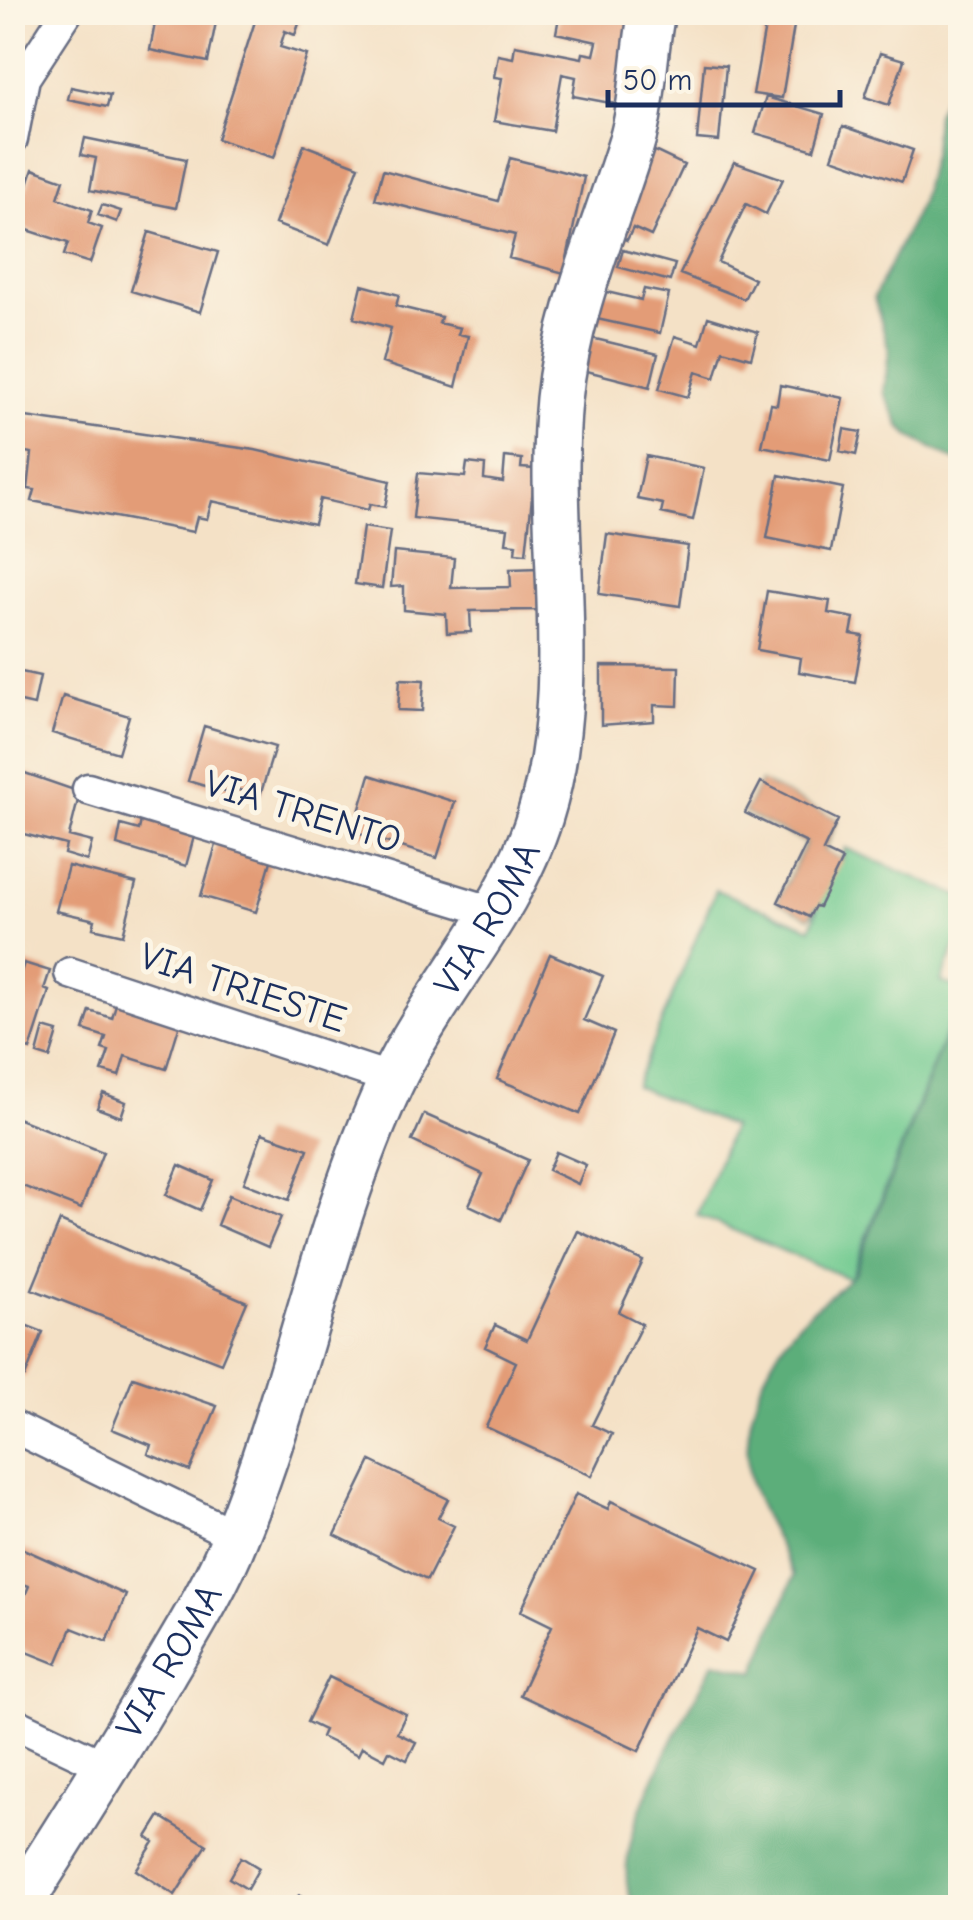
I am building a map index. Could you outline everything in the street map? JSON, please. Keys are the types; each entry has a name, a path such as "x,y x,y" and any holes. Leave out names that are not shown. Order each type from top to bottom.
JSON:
{"main road":[{"name":"VIA ROMA","path":"17,1908 108,1768 212,1590 236,1536 359,1158 392,1079 494,912 540,818 552,762 560,677 560,394 596,240 633,139 652,12"}],"street":[{"path":"12,139 24,78 66,12"},
{"name":"VIA TRENTO","path":"88,789 494,912"},
{"name":"VIA TRIESTE","path":"70,973 392,1079"},
{"path":"12,1426 236,1536"},
{"name":"VIA ROMA","path":"12,1722 108,1768"}],"green space":[{"path":"960,58 960,463 911,437 900,426 884,392 889,350 874,297 920,204 933,150 936,114"},
{"path":"761,782 838,820 824,852 842,860 845,848 960,896 960,936 941,982 960,988 960,996 850,1279 697,1215 732,1127 635,1086 716,890 811,928 818,907 809,917 778,902 806,843 745,813"},
{"path":"960,996 960,1456 955,1470 960,1536 960,1907 636,1907 627,1884 628,1855 637,1821 668,1749 714,1662 755,1672 794,1576 758,1503 749,1470 748,1445 757,1396 779,1349 793,1330 855,1272"}],"building":[{"path":"157,12 218,12 208,62 150,50"},
{"path":"258,12 301,18 295,35 285,31 280,47 307,55 274,158 217,139"},
{"path":"560,12 638,12 621,105 573,96 576,77 562,74 552,131 494,121 502,78 494,77 498,55 513,58 515,45 582,58 583,53 594,55 597,42 556,33"},
{"path":"766,21 794,26 782,98 753,94"},
{"path":"880,53 904,60 889,105 865,97"},
{"path":"704,64 726,66 719,141 697,139"},
{"path":"71,87 110,95 107,107 68,99"},
{"path":"766,97 824,114 814,150 755,133"},
{"path":"843,126 913,150 902,182 832,158"},
{"path":"85,138 186,159 176,208 90,190 96,158 81,155"},
{"path":"304,145 359,166 329,245 275,224"},
{"path":"644,146 684,165 651,236 633,228 627,240 609,232"},
{"path":"510,158 584,177 564,273 509,258 515,235 375,199 383,170 498,201"},
{"path":"734,162 783,179 766,214 746,204 718,262 754,279 744,299 680,274"},
{"path":"33,169 64,180 58,198 92,210 88,223 102,228 90,263 64,255 68,243 12,225 15,187 26,190"},
{"path":"102,205 121,211 117,222 98,215"},
{"path":"149,232 218,252 200,312 131,291"},
{"path":"623,250 675,264 670,281 618,267"},
{"path":"362,285 399,295 396,306 441,317 439,323 460,328 458,334 468,336 456,387 382,363 391,328 354,318"},
{"path":"594,289 641,300 644,289 669,294 660,333 588,317"},
{"path":"708,317 758,332 751,358 723,350 715,378 696,372 688,397 659,389 675,336 700,344"},
{"path":"583,336 658,354 650,387 575,368"},
{"path":"780,385 843,398 830,460 762,446 771,404 777,405"},
{"path":"12,415 255,450 390,481 385,507 370,504 368,510 320,499 314,524 212,501 207,519 197,517 193,532 32,501 35,490 28,489 32,453 12,450"},
{"path":"844,429 861,432 856,455 840,451"},
{"path":"646,456 704,468 693,520 661,513 663,504 637,499"},
{"path":"505,457 522,459 521,468 535,469 526,554 515,553 516,544 506,543 508,528 413,518 418,473 465,477 467,463 485,465 484,479 503,482"},
{"path":"779,475 843,488 831,551 767,538"},
{"path":"363,527 390,531 382,588 355,584"},
{"path":"607,534 688,546 680,606 599,594"},
{"path":"394,552 454,558 451,588 511,587 510,569 539,568 540,610 470,611 471,632 447,633 446,614 404,610 404,586 391,587"},
{"path":"767,591 830,601 828,613 854,618 851,634 863,636 855,682 799,672 801,658 757,650"},
{"path":"601,666 679,667 678,706 654,705 654,721 601,725"},
{"path":"12,670 40,676 34,705 12,700"},
{"path":"400,679 424,680 422,711 398,710"},
{"path":"63,696 129,716 118,753 52,733"},
{"path":"204,726 275,747 260,796 236,789 235,795 188,781"},
{"path":"22,772 80,792 69,836 92,842 87,861 64,854 66,845 12,831 12,807"},
{"path":"370,775 455,802 437,858 353,832"},
{"path":"761,782 838,820 823,851 842,860 819,907 815,906 809,917 778,902 807,843 745,813"},
{"path":"142,816 196,829 186,866 117,845 121,825 139,830"},
{"path":"218,838 273,854 256,912 201,896"},
{"path":"68,866 136,883 123,935 93,928 95,920 56,911"},
{"path":"550,954 603,976 584,1020 614,1033 580,1114 497,1079"},
{"path":"24,963 50,971 44,989 49,991 30,1050 12,1044 12,999"},
{"path":"118,997 182,1017 166,1069 125,1056 119,1076 102,1071 109,1051 102,1049 106,1037 84,1030 90,1011 112,1018"},
{"path":"44,1028 58,1032 50,1058 37,1054"},
{"path":"103,1093 126,1102 121,1117 97,1108"},
{"path":"424,1114 528,1160 501,1220 469,1205 483,1174 412,1141"},
{"path":"12,1116 103,1152 81,1209 12,1182"},
{"path":"262,1133 308,1149 289,1200 244,1183"},
{"path":"556,1152 586,1165 578,1184 548,1170"},
{"path":"179,1165 213,1180 200,1210 166,1195"},
{"path":"229,1195 281,1217 268,1247 217,1225"},
{"path":"60,1221 247,1302 221,1363 32,1289"},
{"path":"578,1231 643,1261 619,1312 642,1324 592,1425 612,1434 592,1476 486,1427 516,1362 485,1347 495,1325 527,1340"},
{"path":"12,1320 43,1332 25,1377 12,1373"},
{"path":"133,1377 217,1406 190,1471 148,1454 151,1445 112,1429"},
{"path":"371,1461 448,1499 438,1518 454,1526 427,1580 335,1535"},
{"path":"576,1494 608,1509 611,1501 760,1571 726,1642 697,1628 639,1751 520,1695 552,1626 521,1611"},
{"path":"12,1544 126,1595 107,1642 72,1628 57,1664 12,1646 12,1625 29,1586 12,1580"},
{"path":"329,1677 406,1714 397,1733 416,1742 407,1760 389,1751 385,1759 362,1747 358,1755 321,1737 324,1730 307,1722"},
{"path":"160,1816 207,1845 175,1895 136,1870 154,1842 147,1837"},
{"path":"241,1857 259,1868 247,1889 229,1878"},
{"path":"299,1895 320,1908 291,1908"}]}
